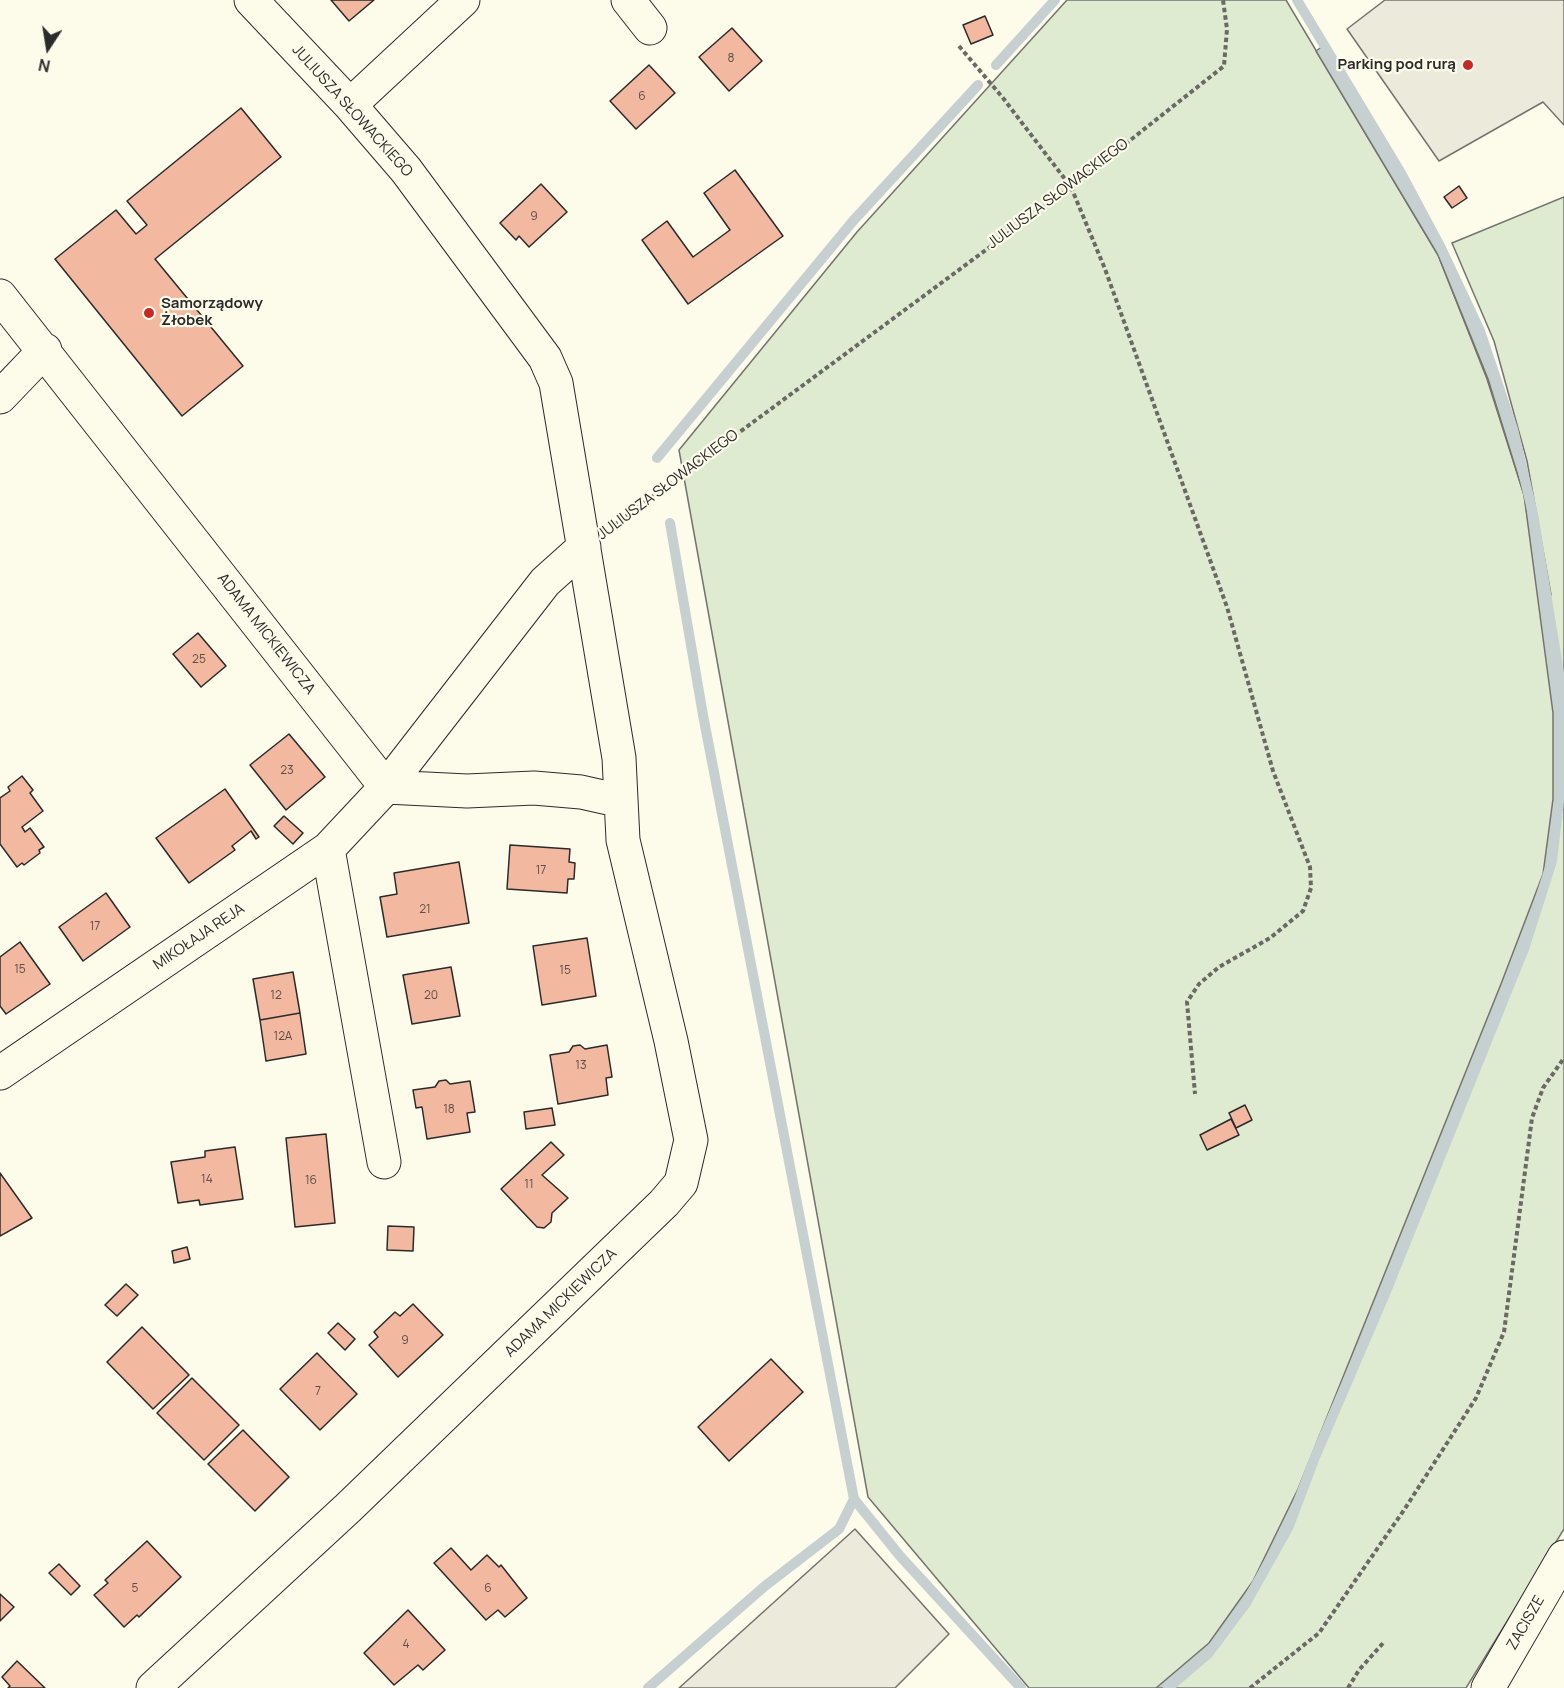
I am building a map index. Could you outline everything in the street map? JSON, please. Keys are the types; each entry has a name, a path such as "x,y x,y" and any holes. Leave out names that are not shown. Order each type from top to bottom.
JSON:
{"street":[{"name":"JULIUSZA SŁOWACKIEGO","path":"251,0 350,105 406,170 545,358 556,383 584,547"},
{"path":"350,105 463,0"},
{"path":"628,0 651,28"},
{"name":"ADAMA MICKIEWICZA","path":"0,296 45,350 386,787"},
{"path":"0,397 45,350"},
{"name":"MIKOŁAJA REJA","path":"0,1074 328,849 386,787 545,582 584,547"},
{"name":"ADAMA MICKIEWICZA","path":"153,1688 348,1508 636,1231 681,1183 691,1140 671,1041 623,840 619,758 584,547"},
{"path":"386,787 467,791 534,788 581,792 621,801"},
{"path":"328,849 384,1162"},
{"name":"ZACISZE","path":"1488,1688 1564,1557"}],"path":[{"name":"JULIUSZA SŁOWACKIEGO","path":"584,547 1071,187 1224,66 1227,29 1223,0"},
{"path":"959,46 1003,98 1071,187 1105,269 1227,607 1273,771 1310,867 1311,888 1303,911 1270,938 1219,967 1199,984 1187,1002 1195,1094"},
{"path":"1250,1688 1319,1633 1404,1510 1476,1398 1504,1332 1532,1118 1543,1088 1564,1058"},
{"path":"1348,1688 1359,1670 1384,1642"}],"green space":[{"path":"1067,0 1286,0 1438,255 1487,379 1524,495 1540,598 1551,595 1527,461 1494,341 1452,243 1564,197 1564,1529 1466,1688 1029,1688 868,1497 679,450 857,232"}],"shaded area":[{"name":"Parking pod rurą","path":"1385,0 1564,0 1564,125 1543,102 1439,161 1347,29"},
{"path":"1323,46 1401,173 1440,246 1480,331 1513,429 1533,514 1560,679 1559,801 1552,861 1524,949 1385,1294 1315,1457 1289,1526 1246,1603 1208,1654 1168,1688 1156,1688 1209,1643 1253,1581 1298,1489 1543,874 1553,799 1553,713 1524,495 1488,379 1438,255 1316,51"},
{"path":"855,1529 949,1634 895,1688 679,1688"}],"building":[{"path":"331,0 374,0 349,21"},
{"path":"985,16 993,35 971,44 963,25"},
{"path":"732,28 762,61 729,91 699,57"},
{"path":"649,65 675,93 636,129 610,101"},
{"name":"Samorządowy Żłobek","path":"241,108 281,157 155,259 243,366 182,416 55,259 116,210 136,234 147,225 127,201"},
{"path":"735,170 783,236 688,304 642,240 667,221 693,257 730,230 704,193"},
{"path":"541,184 567,212 529,247 519,236 516,240 500,223"},
{"path":"1459,186 1467,198 1452,208 1444,197"},
{"path":"198,633 226,666 201,687 173,654"},
{"path":"289,734 325,777 286,810 250,765"},
{"path":"22,776 33,790 30,793 43,811 22,827 25,832 30,828 44,847 24,865 22,863 17,867 0,844 0,798 10,791 8,787"},
{"path":"225,789 259,837 256,839 251,831 232,846 235,850 189,883 156,838"},
{"path":"284,816 303,833 293,844 274,826"},
{"path":"510,845 570,849 569,862 575,863 574,879 568,879 567,893 507,889"},
{"path":"459,862 469,923 387,937 380,897 397,894 394,873"},
{"path":"106,893 130,927 83,961 59,927"},
{"path":"587,938 596,996 542,1005 533,946"},
{"path":"20,942 50,984 6,1014 0,1006 0,957"},
{"path":"451,967 460,1016 412,1024 403,975"},
{"path":"293,972 300,1013 260,1020 253,979"},
{"path":"300,1013 306,1054 266,1061 260,1020"},
{"path":"580,1045 585,1049 607,1045 612,1077 606,1078 608,1095 558,1104 550,1055 569,1052 573,1046"},
{"path":"446,1080 450,1084 470,1081 475,1112 467,1113 470,1132 427,1139 422,1107 416,1108 413,1090 435,1087 439,1081"},
{"path":"1245,1105 1252,1120 1236,1128 1229,1113"},
{"path":"552,1108 555,1125 526,1129 524,1112"},
{"path":"1231,1119 1239,1135 1207,1150 1200,1135"},
{"path":"326,1134 335,1223 295,1227 286,1138"},
{"path":"551,1142 564,1155 542,1175 568,1198 552,1213 551,1222 544,1228 537,1227 501,1189"},
{"path":"235,1147 243,1199 200,1205 199,1200 178,1203 171,1162 205,1157 205,1151"},
{"path":"0,1173 32,1218 0,1236"},
{"path":"388,1226 414,1227 413,1251 387,1250"},
{"path":"187,1247 190,1259 174,1263 172,1251"},
{"path":"126,1284 138,1295 117,1316 105,1305"},
{"path":"413,1304 443,1335 398,1377 369,1345 378,1337 374,1332 395,1312 400,1316"},
{"path":"338,1323 355,1339 345,1350 328,1333"},
{"path":"142,1327 189,1375 153,1409 107,1362"},
{"path":"317,1353 357,1394 320,1430 280,1389"},
{"path":"771,1359 803,1392 729,1461 698,1427"},
{"path":"192,1378 239,1425 204,1460 157,1413"},
{"path":"243,1430 289,1477 255,1511 208,1464"},
{"path":"147,1541 181,1577 139,1617 137,1615 124,1627 94,1595 108,1583 105,1580"},
{"path":"451,1548 471,1570 487,1555 499,1567 501,1565 527,1598 505,1617 498,1610 486,1620 434,1563"},
{"path":"59,1564 80,1586 71,1595 49,1573"},
{"path":"0,1594 14,1607 0,1621"},
{"path":"408,1610 445,1650 423,1670 418,1665 394,1685 364,1653"},
{"path":"17,1661 45,1688 8,1688 10,1686 2,1677"}],"waterway":[{"path":"996,65 1055,0"},
{"path":"1168,1688 1208,1654 1246,1603 1289,1526 1315,1457 1385,1294 1524,949 1552,861 1559,801 1560,679 1533,514 1513,429 1480,331 1440,246 1401,173 1297,0"},
{"path":"657,458 853,221 978,85"},
{"path":"648,1688 765,1586 839,1529 854,1499 703,715 670,523"},
{"path":"854,1499 900,1556 1021,1688"}],"place":[{"name":"Parking pod rurą","path":"1468,65"},
{"name":"Samorządowy Żłobek","path":"149,313"}]}
